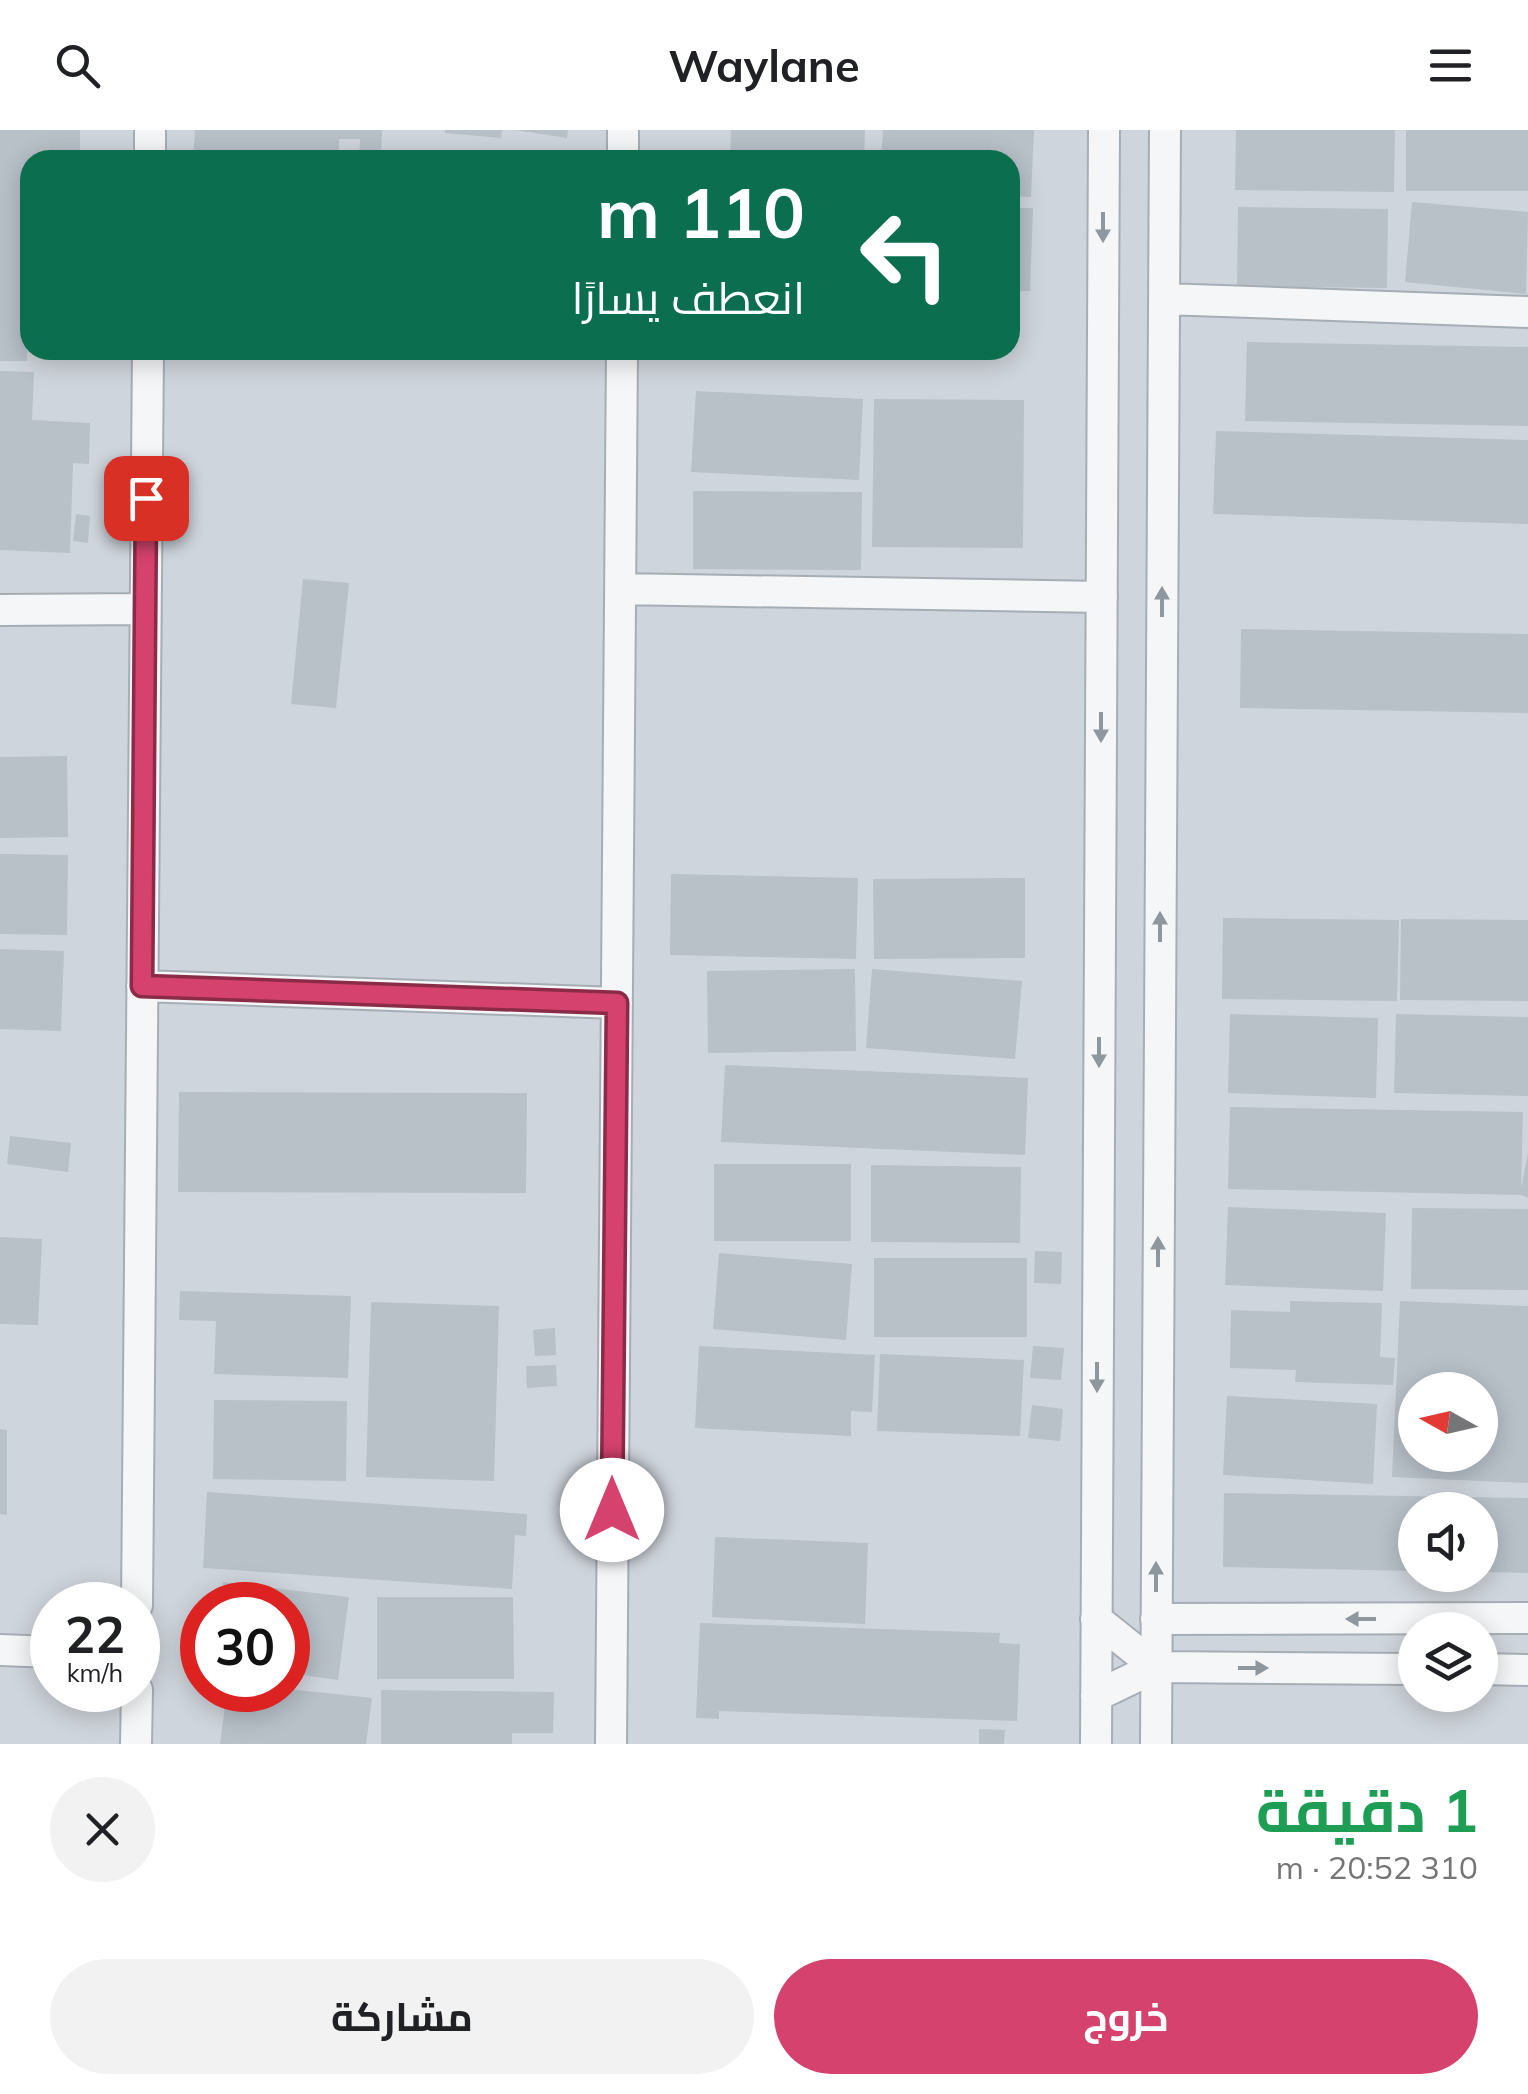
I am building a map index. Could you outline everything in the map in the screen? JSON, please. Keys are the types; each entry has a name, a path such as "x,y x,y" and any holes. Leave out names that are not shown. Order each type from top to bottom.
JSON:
{"street":[{"path":"1096,1744 1104,130"},
{"path":"1156,1744 1164,130"},
{"path":"1164,299 1528,312"},
{"path":"137,1582 148,360"},
{"path":"610,1744 622,360"},
{"path":"620,589 1102,597"},
{"path":"0,610 145,609"},
{"path":"142,986 617,1003"},
{"path":"1156,1620 1528,1618"},
{"path":"1096,1619 1156,1667"},
{"path":"0,1650 30,1651"},
{"path":"1096,1696 1156,1667 1398,1669"},
{"path":"1498,1669 1528,1670"},
{"path":"136,1712 136,1744"}],"shaded area":[{"path":"0,130 1528,130 1528,1744 0,1744"}],"building":[{"path":"0,130 80,130 80,150 20,150 20,360 27,361 0,361"},
{"path":"195,130 382,130 381,150 359,150 360,139 339,139 339,150 194,150"},
{"path":"445,130 502,130 501,138"},
{"path":"515,130 568,130 567,138"},
{"path":"731,130 865,130 864,150 730,150"},
{"path":"883,130 1034,130 1031,197 1020,196 1020,150 882,150"},
{"path":"1236,130 1395,130 1394,192 1235,190"},
{"path":"1406,130 1528,130 1528,191 1406,191"},
{"path":"1412,202 1528,212 1526,294 1405,282"},
{"path":"1238,207 1388,209 1387,288 1237,286"},
{"path":"1020,208 1033,208 1030,291 1020,291"},
{"path":"1247,342 1528,347 1528,426 1245,421"},
{"path":"0,371 34,372 32,420 90,423 89,464 73,463 70,553 0,550"},
{"path":"696,391 863,399 859,480 691,472"},
{"path":"874,399 1024,400 1023,548 872,547"},
{"path":"1216,431 1528,440 1528,524 1213,514"},
{"path":"693,491 862,492 861,570 693,569"},
{"path":"76,514 90,516 88,543 73,541"},
{"path":"303,579 349,583 336,708 291,704"},
{"path":"1241,629 1528,634 1528,713 1240,708"},
{"path":"67,756 68,837 0,838 0,757"},
{"path":"0,854 68,855 67,935 0,934"},
{"path":"671,874 858,878 856,959 670,955"},
{"path":"1025,878 1025,958 874,959 873,879"},
{"path":"1223,918 1399,920 1397,1001 1222,999"},
{"path":"1401,919 1528,920 1528,1001 1400,1000"},
{"path":"0,949 64,951 61,1031 0,1029"},
{"path":"855,969 856,1051 708,1053 707,971"},
{"path":"872,969 1022,981 1015,1059 866,1048"},
{"path":"1230,1014 1378,1018 1376,1098 1228,1093"},
{"path":"1396,1014 1528,1017 1528,1096 1394,1093"},
{"path":"725,1065 1028,1078 1025,1155 721,1142"},
{"path":"179,1092 527,1093 526,1193 178,1192"},
{"path":"1230,1107 1523,1112 1521,1188 1528,1153 1528,1198 1228,1189"},
{"path":"10,1136 71,1143 68,1172 7,1164"},
{"path":"714,1164 851,1164 851,1241 714,1241"},
{"path":"871,1165 1021,1167 1020,1243 871,1242"},
{"path":"1228,1207 1386,1213 1383,1291 1225,1285"},
{"path":"1412,1208 1528,1209 1528,1290 1411,1289"},
{"path":"0,1237 42,1239 38,1325 0,1324"},
{"path":"1035,1251 1062,1252 1061,1284 1034,1283"},
{"path":"719,1253 852,1264 846,1340 713,1329"},
{"path":"874,1258 1027,1258 1027,1337 874,1337"},
{"path":"180,1291 351,1296 348,1378 214,1374 216,1321 179,1320"},
{"path":"1290,1301 1382,1303 1380,1357 1395,1358 1393,1385 1295,1382 1296,1370 1230,1368 1231,1310 1290,1312"},
{"path":"1400,1301 1528,1306 1528,1483 1392,1477"},
{"path":"371,1302 499,1306 494,1481 366,1477"},
{"path":"555,1328 556,1355 535,1356 533,1330"},
{"path":"699,1346 875,1355 872,1412 851,1411 851,1436 695,1428"},
{"path":"1033,1346 1064,1348 1061,1380 1030,1378"},
{"path":"880,1354 1024,1360 1020,1436 877,1431"},
{"path":"556,1365 557,1386 527,1388 526,1366"},
{"path":"1227,1396 1377,1404 1373,1484 1223,1475"},
{"path":"214,1400 347,1401 346,1481 213,1479"},
{"path":"1032,1405 1063,1409 1060,1441 1028,1438"},
{"path":"0,1429 7,1430 7,1515 0,1514"},
{"path":"207,1492 527,1514 526,1536 515,1535 512,1589 203,1568"},
{"path":"1224,1493 1398,1496 1398,1571 1223,1567"},
{"path":"1498,1498 1528,1498 1528,1573 1498,1572"},
{"path":"715,1537 868,1543 865,1624 712,1617"},
{"path":"310,1592 349,1597 338,1680 310,1676"},
{"path":"377,1597 513,1597 514,1679 377,1679"},
{"path":"700,1623 1000,1633 999,1643 1020,1644 1017,1721 719,1711 719,1719 696,1718"},
{"path":"381,1690 554,1692 553,1733 512,1733 512,1744 381,1744"},
{"path":"310,1691 372,1698 366,1744 220,1744 224,1712 310,1712"},
{"path":"979,1729 1005,1730 1004,1744 979,1744"}],"route":[{"path":"146,498 142,986 617,1003 612,1510"}]}
